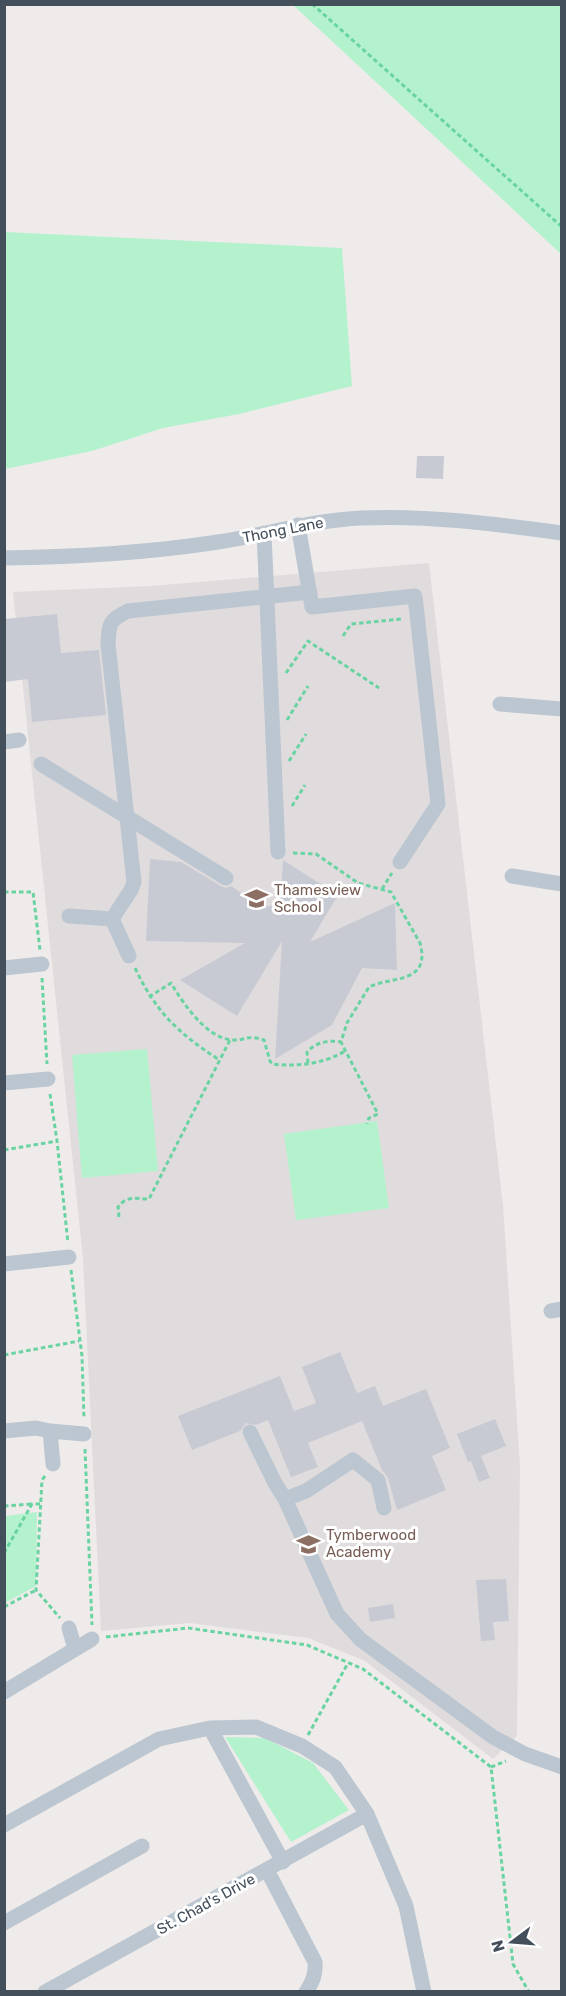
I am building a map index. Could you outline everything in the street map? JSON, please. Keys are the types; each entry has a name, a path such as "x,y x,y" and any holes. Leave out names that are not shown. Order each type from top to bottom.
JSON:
{"street":[{"name":"Thong Lane","path":"4,558 88,557 163,550 223,542 298,525 362,518 425,517 561,533"},
{"path":"298,525 311,599"},
{"path":"264,533 278,852"},
{"path":"112,918 133,886 108,644 110,623 117,616 128,611 266,595 311,599 415,596 438,804 400,862"},
{"path":"500,704 561,709"},
{"path":"41,764 226,878"},
{"path":"512,876 561,884"},
{"path":"69,916 112,918"},
{"path":"112,918 129,956"},
{"path":"4,968 42,964"},
{"path":"4,1083 48,1079"},
{"path":"4,1264 69,1257"},
{"path":"4,1431 36,1428 84,1434"},
{"path":"50,1431 53,1464"},
{"path":"250,1432 274,1483 285,1499 337,1614 361,1640 493,1737 525,1754 561,1767"},
{"path":"285,1499 306,1491 353,1460 378,1480 384,1508"},
{"path":"69,1628 75,1649"},
{"path":"4,1692 92,1639"},
{"path":"4,1825 159,1739 210,1728 256,1727 302,1746 335,1767 367,1814 406,1906 424,1992"},
{"path":"210,1728 283,1862"},
{"name":"St. Chad's Drive","path":"45,1992 367,1814"},
{"path":"4,1923 142,1846"},
{"path":"267,1870 315,1962 314,1981 306,1992"}],"path":[{"path":"312,4 561,227"},
{"path":"343,636 351,624 401,619"},
{"path":"271,695 308,641 379,688"},
{"path":"274,742 309,686"},
{"path":"276,782 306,734"},
{"path":"278,852 316,854 358,883 391,892 420,944 422,952 418,968 406,978 369,987 347,1023 341,1042 378,1114 369,1118 367,1124"},
{"path":"129,956 149,997 175,1028 218,1060"},
{"path":"149,997 171,983 182,1001 204,1025 216,1034 230,1040 251,1036 264,1040 273,1064 290,1066 308,1063 328,1059 345,1051"},
{"path":"119,1217 118,1207 125,1200 134,1197 149,1199 230,1040"},
{"path":"308,1063 310,1048 327,1041 341,1042"},
{"path":"48,1079 80,1341 92,1639 188,1628 307,1645 363,1669 491,1767 513,1964 529,1992"},
{"path":"4,1150 57,1141"},
{"path":"4,1355 80,1341"},
{"path":"53,1464 42,1480 36,1590 69,1628"},
{"path":"4,1553 32,1504"},
{"path":"4,1506 41,1504"},
{"path":"4,1607 36,1590"},
{"path":"302,1746 348,1663"}],"shaded area":[{"name":"Thamesview School","path":"429,563 503,1205 520,1466 517,1736 493,1759 365,1661 308,1638 190,1623 101,1631 83,1259 13,592 150,586"}],"green space":[{"path":"293,5 561,5 561,254"},
{"path":"5,232 342,248 352,386 239,414 163,428 92,451 5,469"},
{"path":"147,1049 158,1171 82,1178 72,1055"},
{"path":"377,1121 389,1208 296,1220 284,1134"},
{"path":"37,1512 36,1586 5,1603 5,1516"},
{"path":"225,1737 265,1738 313,1763 349,1810 291,1842"}],"building":[{"path":"417,456 444,456 443,479 416,478"},
{"path":"57,614 61,653 99,650 106,715 32,722 28,679 4,682 4,619"},
{"path":"150,859 181,862 221,886 226,888 231,886 261,906 280,906 283,860 338,895 310,942 395,903 397,970 362,968 332,1025 275,1059 282,941 237,1016 180,980 245,943 146,941"},
{"path":"340,1352 357,1393 375,1386 383,1406 426,1389 450,1448 432,1456 446,1490 397,1510 388,1478 382,1470 362,1421 308,1443 318,1467 291,1477 268,1420 256,1425 246,1423 240,1431 192,1450 178,1416 280,1376 294,1411 316,1403 302,1367"},
{"path":"495,1419 506,1446 481,1456 490,1478 479,1482 457,1434"},
{"path":"506,1579 509,1621 493,1622 495,1640 481,1641 476,1580"},
{"path":"393,1604 395,1618 370,1622 368,1608"}],"place":[{"name":"Thamesview School","path":"256,899"},
{"name":"Tymberwood Academy","path":"308,1544"}]}
